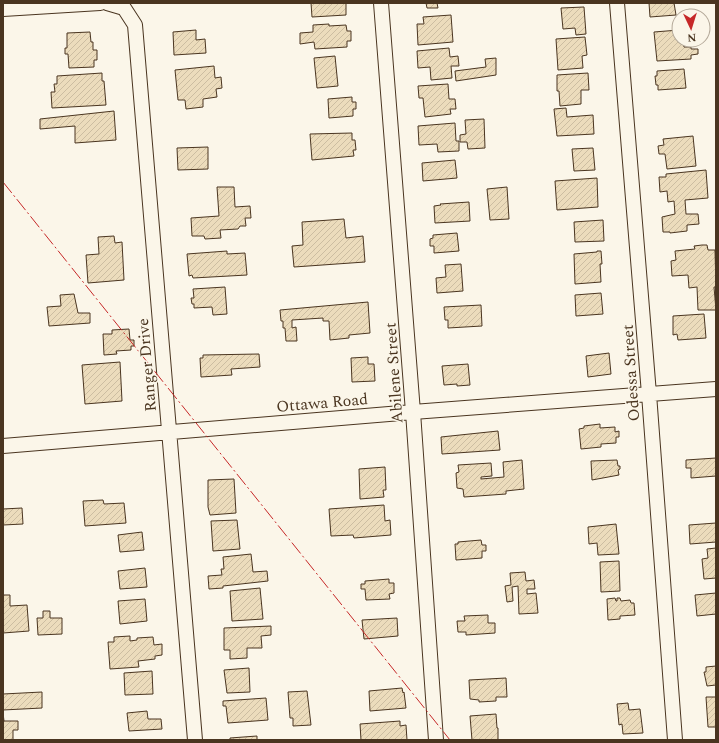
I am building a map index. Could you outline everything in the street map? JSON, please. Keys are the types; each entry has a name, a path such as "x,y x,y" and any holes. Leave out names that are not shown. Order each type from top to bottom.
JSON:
{"street":[{"path":"3,9 43,4 100,3"},
{"name":"Ranger Drive","path":"107,3 124,8 135,25 195,740"},
{"name":"Abilene Street","path":"381,3 413,412 436,740"},
{"name":"Odessa Street","path":"617,3 649,394 675,740"},
{"name":"Ottawa Road","path":"3,446 413,412 716,389"}],"building":[{"path":"311,3 346,3 346,15 312,17"},
{"path":"426,3 437,3 438,8 427,8"},
{"path":"649,3 674,3 675,8 671,8 671,15 650,17"},
{"path":"584,7 586,34 576,35 575,28 563,29 561,8"},
{"path":"451,15 453,42 418,45 417,24 424,24 423,17"},
{"path":"329,24 329,26 346,25 347,31 351,31 351,41 347,41 347,47 315,49 314,42 300,44 300,33 313,32 313,25"},
{"path":"196,30 196,40 205,39 206,53 174,55 173,32"},
{"path":"671,31 671,48 698,49 698,54 691,55 691,59 657,61 654,32"},
{"path":"90,32 91,42 93,42 93,50 97,50 97,60 94,60 94,67 69,68 68,54 65,54 65,48 67,48 67,33"},
{"path":"585,37 587,55 582,56 583,68 558,70 556,39"},
{"path":"449,48 450,57 458,56 459,66 451,66 452,78 431,80 430,67 418,68 417,51"},
{"path":"335,56 338,86 317,88 314,58"},
{"path":"496,58 496,75 456,81 455,71 486,67 485,59"},
{"path":"214,66 215,78 221,77 222,88 216,89 217,97 203,99 203,107 186,109 185,100 178,100 175,70"},
{"path":"684,69 686,88 658,90 655,76 657,76 657,71"},
{"path":"102,73 106,105 52,108 51,92 55,92 54,84 57,84 57,76"},
{"path":"588,73 589,90 581,90 581,104 560,106 559,91 557,91 557,75"},
{"path":"448,84 449,99 455,99 456,109 450,109 451,114 425,117 423,98 419,98 418,86"},
{"path":"352,97 352,102 356,102 356,109 353,109 353,116 329,118 328,99"},
{"path":"566,108 567,117 593,115 594,134 557,136 554,109"},
{"path":"114,111 116,140 75,143 75,126 40,129 40,119"},
{"path":"484,119 485,148 468,149 467,142 460,142 460,135 466,134 465,120"},
{"path":"455,123 456,141 459,141 459,151 438,152 437,144 419,145 418,126"},
{"path":"352,133 352,140 355,140 356,150 353,150 354,156 312,160 310,134"},
{"path":"693,136 696,166 667,169 665,154 659,154 658,146 664,145 663,139"},
{"path":"208,147 208,169 178,170 177,148"},
{"path":"593,148 595,170 574,171 572,149"},
{"path":"455,160 457,178 423,181 422,163"},
{"path":"706,170 708,198 685,200 686,214 698,214 699,224 687,225 687,231 670,233 663,232 662,217 675,214 674,201 668,202 667,191 660,192 659,177 666,177 666,174"},
{"path":"597,178 598,207 557,210 555,181"},
{"path":"217,187 234,187 235,207 250,206 251,218 245,218 246,226 240,226 238,229 220,230 221,238 205,239 204,236 192,236 191,218 219,216"},
{"path":"507,187 509,219 490,220 487,189"},
{"path":"469,202 470,221 435,223 434,206 441,205 440,204"},
{"path":"344,219 346,238 363,236 365,262 294,267 292,246 303,245 302,222"},
{"path":"603,220 604,241 575,242 574,222"},
{"path":"457,233 459,251 434,253 434,246 430,246 430,239 433,238 433,235"},
{"path":"114,236 115,243 122,242 124,280 88,283 86,255 99,254 98,237"},
{"path":"707,245 708,250 715,250 716,287 714,287 716,310 698,310 697,287 689,288 688,275 672,276 671,261 676,260 675,251 695,249 694,246"},
{"path":"227,251 227,254 245,253 247,275 193,278 192,275 189,276 187,254"},
{"path":"601,251 601,282 575,284 574,254"},
{"path":"461,264 463,291 437,293 436,278 446,277 445,265"},
{"path":"225,287 227,314 213,315 212,307 194,308 191,298 194,298 193,289"},
{"path":"601,293 603,314 576,316 575,295"},
{"path":"74,294 78,313 90,313 90,323 49,326 47,307 61,306 60,295"},
{"path":"368,302 370,333 349,335 349,338 330,340 329,321 323,321 323,318 292,320 292,328 296,327 297,341 286,341 285,328 283,328 283,321 281,321 280,310"},
{"path":"481,305 482,326 448,328 448,320 445,320 444,307"},
{"path":"704,314 706,338 678,340 677,334 673,335 673,316"},
{"path":"129,329 130,340 134,340 134,346 131,346 131,350 116,351 117,354 104,355 103,334 112,334 112,330"},
{"path":"609,353 611,374 588,377 586,356"},
{"path":"259,354 260,367 231,369 232,375 201,377 200,358 203,358 203,355"},
{"path":"368,357 368,364 374,364 375,381 352,382 351,358"},
{"path":"120,362 122,401 85,404 82,365"},
{"path":"468,364 470,385 444,385 442,366"},
{"path":"600,424 600,428 615,427 615,432 619,431 619,437 616,437 616,443 601,444 601,447 581,449 579,429 584,428 584,426"},
{"path":"498,431 500,450 442,454 441,437"},
{"path":"716,458 716,476 691,478 691,468 686,468 686,460"},
{"path":"522,460 524,489 506,491 506,494 464,497 463,489 457,488 456,473 459,472 458,465 491,463 492,476 481,477 481,479 504,477 503,462"},
{"path":"617,460 618,466 620,466 620,469 618,470 619,475 592,480 591,461"},
{"path":"385,467 386,490 383,490 384,497 360,499 359,469"},
{"path":"234,479 236,513 210,515 208,507 208,480"},
{"path":"103,500 104,504 124,503 126,523 85,526 83,501"},
{"path":"384,505 385,521 390,520 391,535 354,538 353,535 331,536 329,509"},
{"path":"22,508 23,524 3,525 3,509"},
{"path":"237,520 240,549 213,551 211,521"},
{"path":"716,523 716,542 690,544 689,525"},
{"path":"616,524 619,554 598,555 597,543 589,544 588,527"},
{"path":"142,532 144,550 120,552 118,535"},
{"path":"481,540 482,545 486,545 486,551 482,551 482,558 456,560 455,544 458,544 458,542"},
{"path":"716,548 716,578 704,579 702,559 708,558 707,549"},
{"path":"251,554 253,572 267,571 268,581 209,589 208,576 222,575 221,569 224,569 223,557"},
{"path":"619,561 620,591 601,592 600,562"},
{"path":"145,568 147,587 120,589 118,571"},
{"path":"525,572 526,581 534,580 535,589 527,589 527,594 536,593 538,613 519,614 518,586 512,587 513,601 507,602 505,586 511,585 510,573"},
{"path":"389,579 389,583 394,583 394,593 389,594 390,599 366,600 365,589 361,589 361,584 365,584 365,581"},
{"path":"260,588 263,619 232,621 230,591"},
{"path":"716,593 716,614 697,616 695,595"},
{"path":"3,595 10,595 10,606 27,605 29,631 3,633"},
{"path":"615,598 616,601 617,598 620,598 621,601 630,600 631,603 634,603 635,615 620,616 620,619 608,620 607,599"},
{"path":"145,599 147,621 120,624 118,601"},
{"path":"43,611 50,611 50,618 62,618 62,634 38,635 37,618 43,618"},
{"path":"488,615 488,623 495,623 495,633 466,635 466,632 458,632 457,621 465,621 464,616"},
{"path":"397,618 398,636 364,639 362,620"},
{"path":"271,626 271,635 261,636 262,648 247,648 247,658 230,659 230,650 224,650 224,628"},
{"path":"130,636 130,641 137,640 137,638 153,637 154,645 162,644 162,655 155,656 155,659 138,661 139,667 110,669 108,642 114,642 114,637"},
{"path":"716,666 716,685 707,686 704,672 706,672 706,667"},
{"path":"249,668 250,692 227,693 224,670"},
{"path":"152,671 153,694 125,695 124,673"},
{"path":"506,678 507,697 496,697 496,701 479,702 479,700 470,699 469,680"},
{"path":"402,688 406,708 370,711 369,691"},
{"path":"307,691 311,725 293,726 293,718 290,718 288,692"},
{"path":"42,692 42,708 3,710 3,694"},
{"path":"706,697 716,697 716,727 708,727"},
{"path":"266,698 268,720 228,723 226,706 223,706 223,701"},
{"path":"628,703 629,710 640,709 643,733 623,734 622,724 619,725 617,704"},
{"path":"147,711 148,719 161,719 162,729 129,731 127,713"},
{"path":"3,713 4,721 18,721 18,730 13,730 13,740 3,740"},
{"path":"496,714 498,740 472,740 470,716"},
{"path":"400,721 400,726 406,725 407,740 361,740 360,724"},
{"path":"257,736 257,740 230,740 230,738"}],"power":[{"path":"3,182 450,740"}]}
